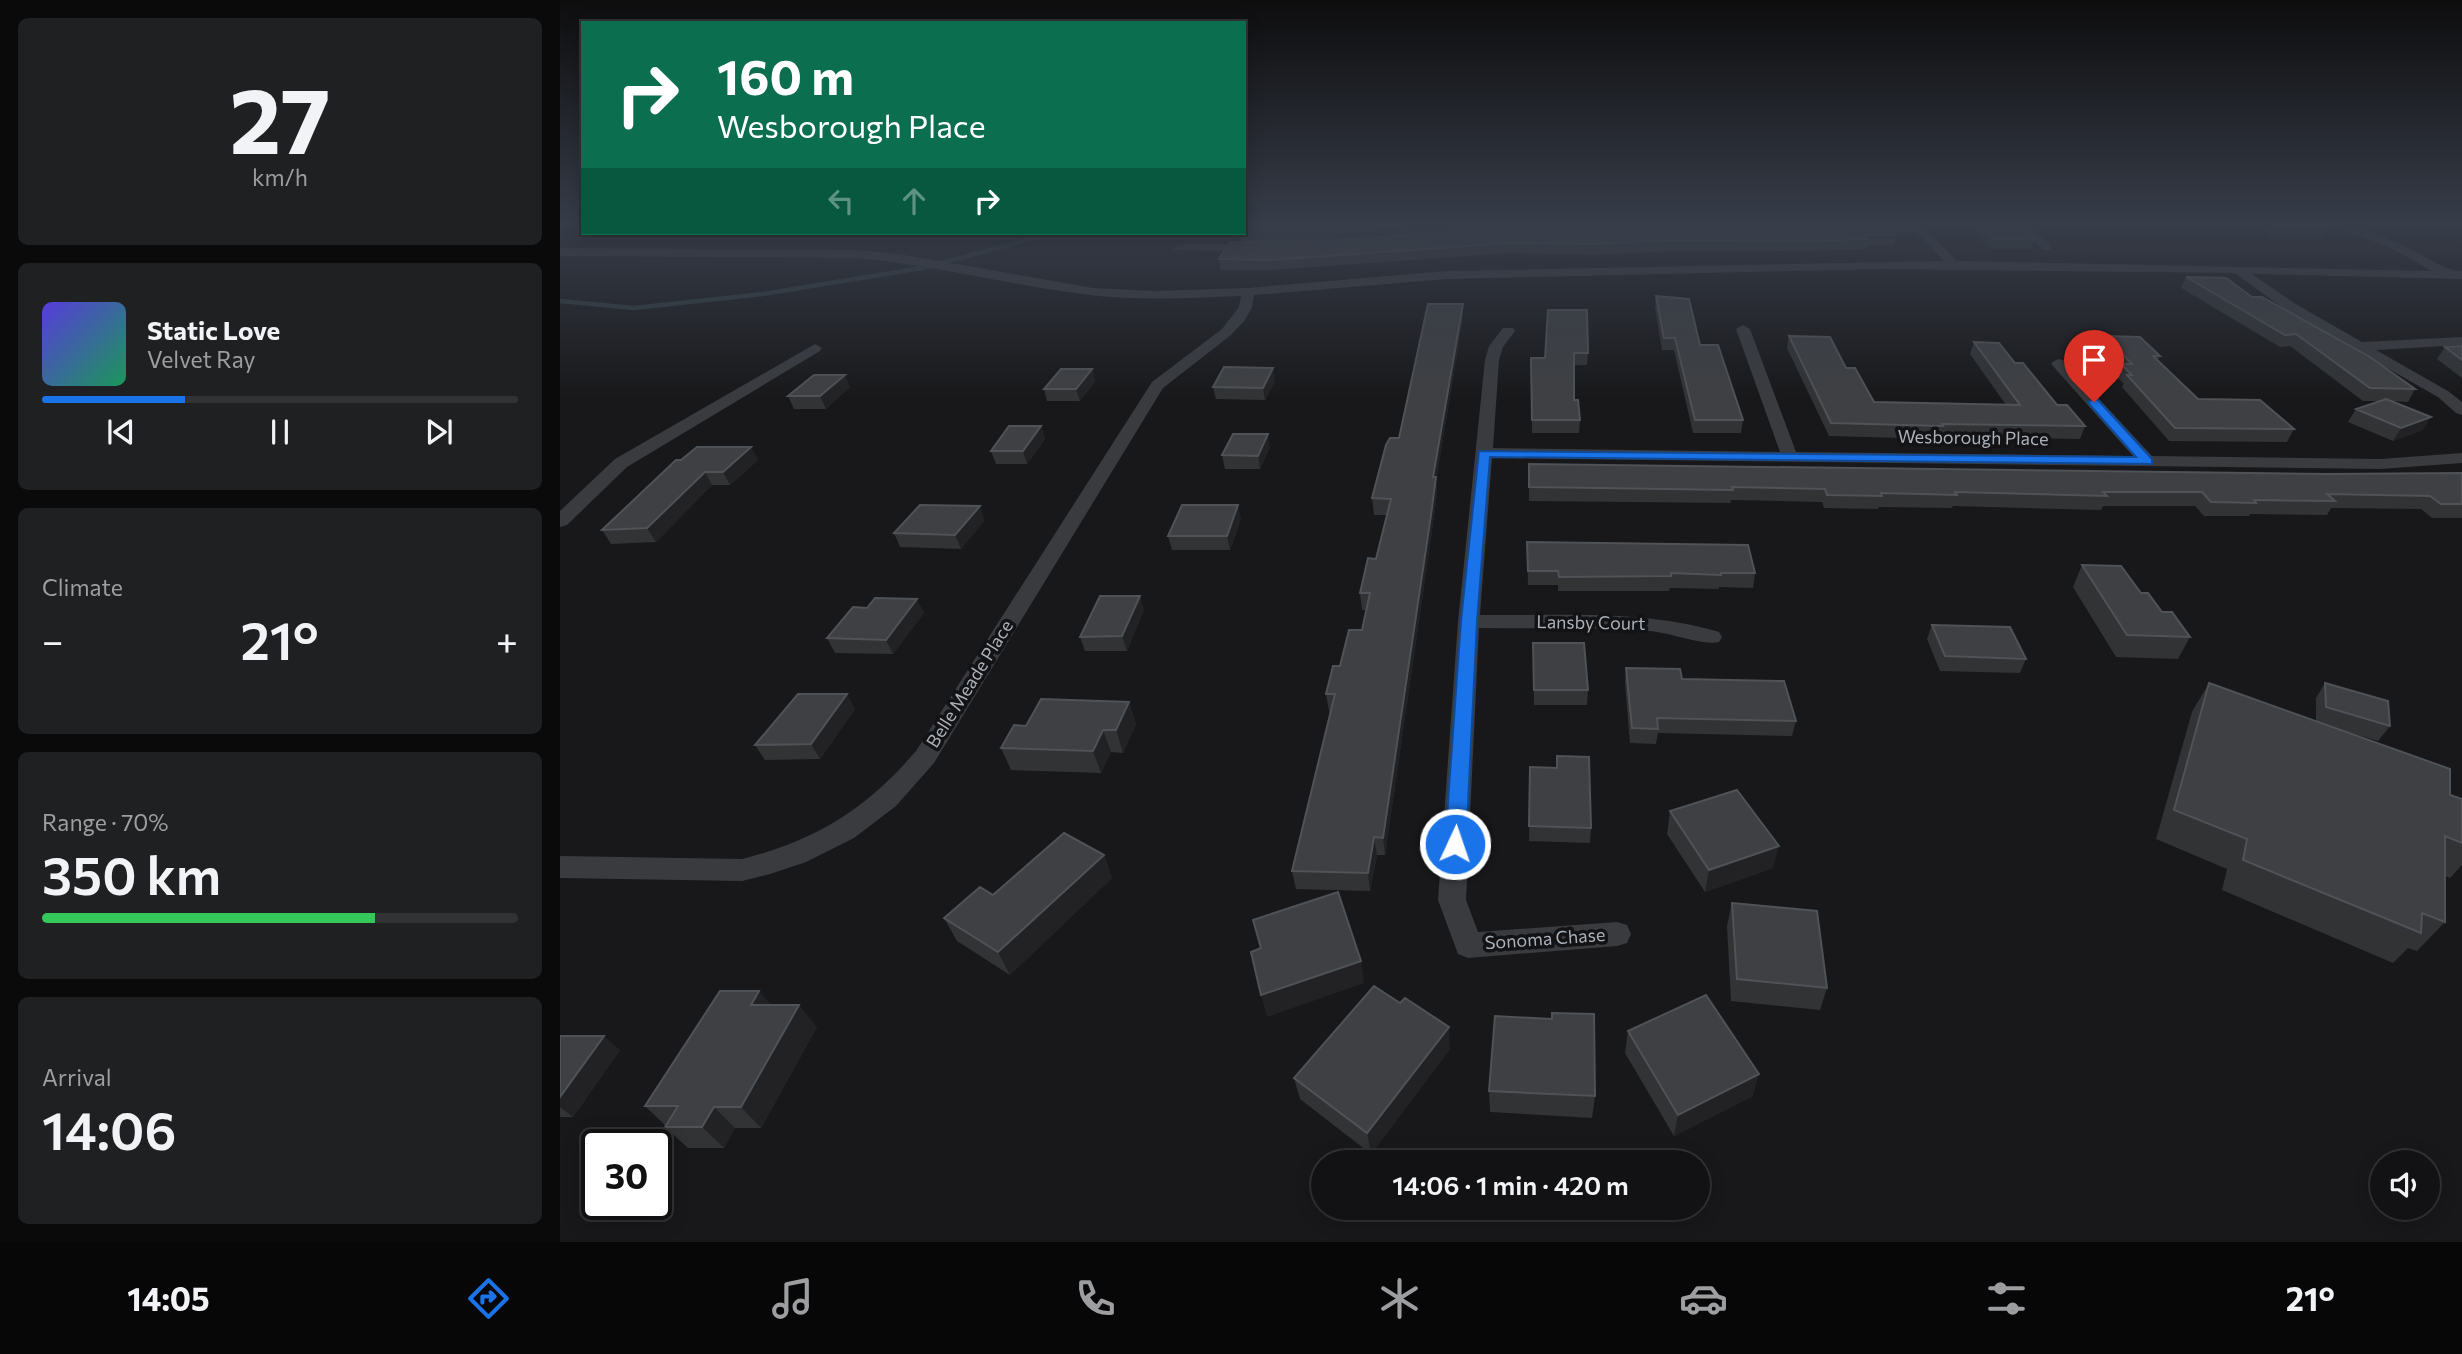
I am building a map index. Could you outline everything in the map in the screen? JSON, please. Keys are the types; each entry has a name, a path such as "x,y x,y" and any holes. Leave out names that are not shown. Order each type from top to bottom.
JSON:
{"street":[{"path":"1030,283 1093,292 1162,295 1248,292 1354,283"},
{"path":"2256,283 2437,389 2462,410"},
{"path":"2262,287 2267,283"},
{"name":"Belle Meade Place","path":"560,867 742,870 763,866 810,848 847,831 869,816 907,780 925,757 1157,385 1170,372 1230,329 1246,307 1248,292"},
{"path":"1743,329 1790,457"},
{"name":"Sonoma Chase","path":"1508,331 1493,353 1469,621 1452,900 1468,945 1617,934"},
{"path":"2361,346 2462,341"},
{"path":"560,521 621,463 815,348"},
{"path":"2058,363 2147,461"},
{"name":"Wesborough Place","path":"1484,453 2399,464 2462,458"},
{"name":"Lansby Court","path":"1469,621 1650,624 1685,629 1711,637"}],"building":[{"path":"2196,283 2233,283 2252,297 2262,297 2370,357 2415,389 2370,388 2296,334 2285,335"},
{"path":"1656,296 1689,299 1700,345 1718,345 1743,420 1695,420 1675,338 1664,338"},
{"path":"1428,304 1463,304 1433,477 1436,477 1431,515 1383,838 1374,837 1368,873 1292,871 1335,694 1326,694 1333,666 1340,666 1349,630 1362,630 1370,593 1360,593 1368,558 1376,559 1391,499 1372,498 1386,445 1390,438 1399,438"},
{"path":"1548,310 1587,310 1588,353 1574,353 1574,400 1578,400 1580,420 1532,420 1531,358 1545,358"},
{"path":"1789,336 1830,337 1846,368 1855,368 1874,402 2020,405 1974,342 1999,343 2015,363 2023,363 2057,405 2067,405 2085,426 1831,423"},
{"path":"2105,336 2140,337 2160,356 2153,356 2198,399 2260,400 2294,429 2175,428 2127,375 2132,375 2121,364 2132,364"},
{"path":"2462,346 2462,360 2445,347"},
{"path":"1224,367 1273,368 1263,388 1213,387"},
{"path":"1061,369 1092,369 1076,389 1044,389"},
{"path":"814,375 845,375 820,396 788,396"},
{"path":"2386,399 2431,417 2401,428 2356,409"},
{"path":"1009,426 1041,426 1023,451 991,451"},
{"path":"1233,434 1268,434 1258,456 1222,455"},
{"path":"697,447 751,447 723,472 705,472 647,528 602,530 676,460 681,460"},
{"path":"1529,464 2326,474 2462,473 2462,504 2441,504 2430,496 2327,494 2335,501 2211,502 2202,492 2103,492 2107,496 1881,493 1882,496 1827,495 1825,489 1529,487"},
{"path":"920,505 980,506 955,535 894,533"},
{"path":"1182,505 1238,505 1227,536 1168,536"},
{"path":"1527,542 1748,545 1755,573 1559,577 1558,571 1528,571"},
{"path":"2082,565 2121,566 2141,593 2148,593 2162,612 2172,612 2190,637 2127,635"},
{"path":"1100,596 1140,596 1122,636 1080,637"},
{"path":"875,598 917,599 886,640 827,638 853,607 867,608"},
{"path":"1932,625 2010,627 2026,659 1945,656"},
{"path":"1533,643 1584,643 1588,690 1534,690"},
{"path":"1626,668 1680,669 1682,679 1784,681 1796,721 1657,718 1658,729 1632,728"},
{"path":"2209,683 2450,769 2450,795 2462,799 2462,843 2445,836 2445,922 2422,913 2421,933 2243,860 2247,839 2174,810"},
{"path":"2325,683 2388,701 2390,726 2326,707"},
{"path":"798,694 847,694 811,744 755,745"},
{"path":"1041,699 1129,702 1116,730 1103,730 1093,751 1001,748 1014,725 1026,726"},
{"path":"1557,756 1589,757 1591,828 1529,826 1530,767 1557,768"},
{"path":"1737,790 1779,846 1709,870 1670,811"},
{"path":"1064,833 1104,855 998,952 944,918 980,887 993,895"},
{"path":"1338,892 1361,961 1261,995 1251,952 1261,948 1253,920"},
{"path":"1732,903 1817,911 1827,988 1737,979"},
{"path":"1374,986 1400,1003 1405,998 1449,1027 1367,1133 1294,1078"},
{"path":"720,991 759,991 751,1005 799,1005 741,1107 714,1107 702,1127 665,1127 678,1106 645,1106"},
{"path":"1706,995 1759,1074 1678,1115 1628,1031"},
{"path":"1552,1013 1594,1014 1595,1096 1489,1091 1495,1016 1552,1019"},
{"path":"560,1036 604,1036 560,1097"}],"waterway":[{"path":"560,301 634,308 763,294 831,283"}],"route":[{"path":"1455,844 1469,621 1484,453 2147,461 2094,402"}]}
